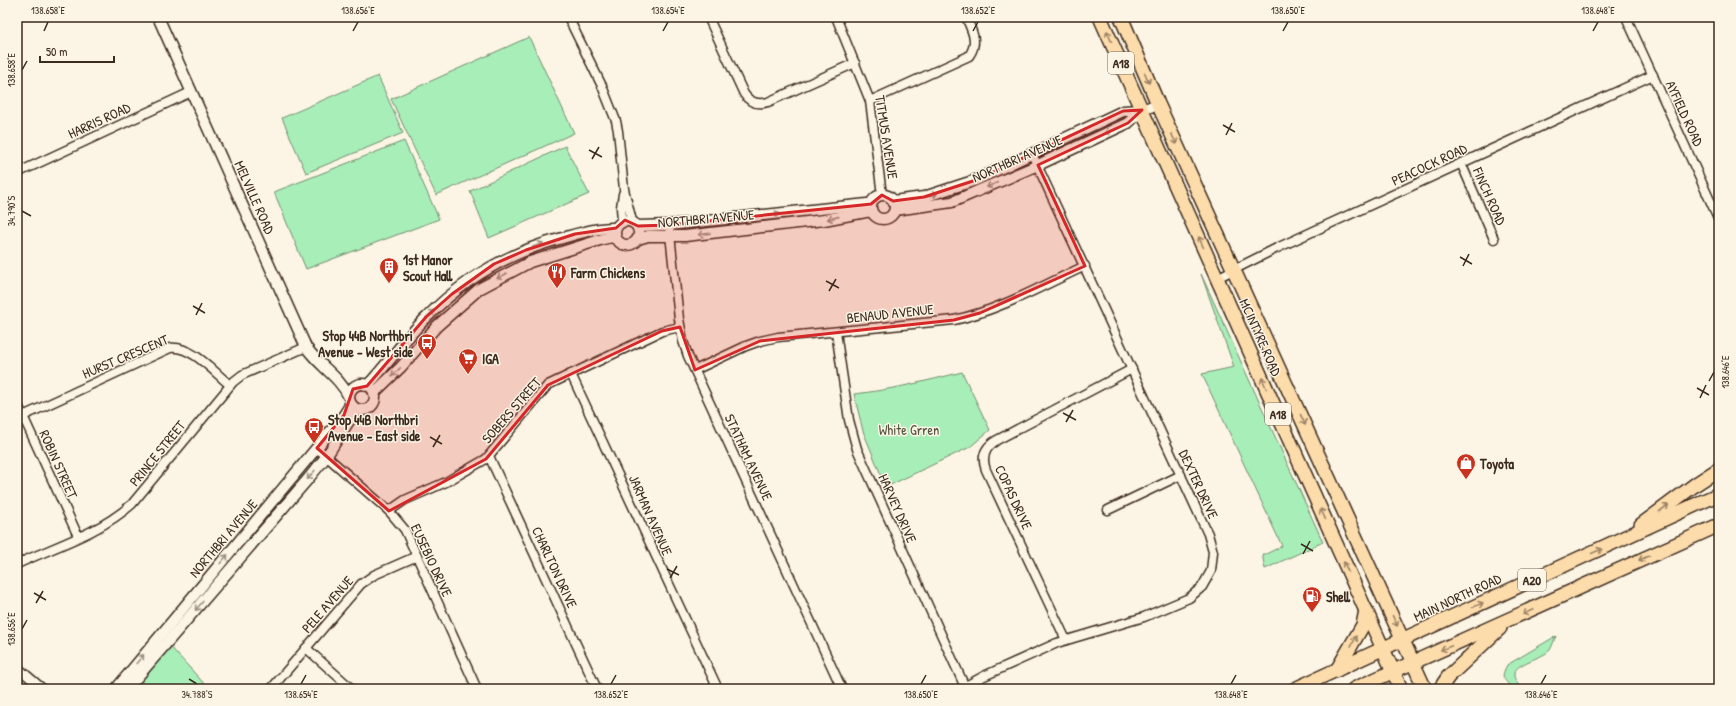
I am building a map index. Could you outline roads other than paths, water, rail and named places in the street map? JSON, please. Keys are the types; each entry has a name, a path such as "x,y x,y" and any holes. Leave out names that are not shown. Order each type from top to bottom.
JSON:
{"main road":[{"name":"MCINTYRE ROAD","path":"1100,17 1394,671"},
{"name":"MCINTYRE ROAD","path":"1121,17 1158,104 1403,640"},
{"path":"1315,497 1308,459 1318,452"},
{"path":"1622,540 1696,484 1719,469"},
{"name":"MAIN NORTH ROAD","path":"1295,689 1622,540 1719,494"},
{"name":"A20","path":"1354,689 1719,525"},
{"path":"1338,670 1363,625 1366,610"},
{"path":"1440,689 1448,677 1507,621"},
{"name":"A18","path":"1403,640 1425,689"},
{"name":"A18","path":"1394,671 1402,689"}],"street":[{"name":"MELVILLE ROAD","path":"158,17 282,290 306,347 312,357 338,379 356,387"},
{"path":"568,17 615,116 618,130 627,224"},
{"path":"708,17 744,94 747,99 755,103 768,102 855,63"},
{"name":"TITMUS AVENUE","path":"836,17 870,101 882,195"},
{"path":"870,101 969,56 975,42 966,17"},
{"name":"AYFIELD ROAD","path":"1626,17 1719,220"},
{"name":"PEACOCK ROAD","path":"1217,278 1461,163 1653,75"},
{"name":"HARRIS ROAD","path":"17,173 191,92"},
{"name":"NORTHBRI AVENUE","path":"894,205 952,189 976,180 1123,111 1142,110 1158,104"},
{"name":"NORTHBRI AVENUE","path":"894,205 952,202 1038,165 1128,123 1142,110"},
{"name":"DEXTER DRIVE","path":"962,688 984,676 1057,642 1144,617 1189,598 1205,583 1213,563 1212,543 1032,154"},
{"name":"FINCH ROAD","path":"1461,163 1494,238"},
{"path":"882,195 889,196 894,205 890,216 883,219 876,216 871,207 875,197 882,195"},
{"name":"NORTHBRI AVENUE","path":"371,390 426,317 472,278 494,264 552,240 627,224 669,225 871,207"},
{"name":"NORTHBRI AVENUE","path":"638,239 648,236 671,237 824,220 871,207"},
{"path":"371,390 401,367 437,326 479,289 530,262 603,239 612,237 621,244 633,244 638,239 640,231 627,224"},
{"path":"617,240 615,234 627,224"},
{"name":"STATHAM AVENUE","path":"669,225 680,327 683,341 694,370 842,689"},
{"name":"BENAUD AVENUE","path":"694,370 760,341 778,337 967,318 992,309 1085,266"},
{"name":"SOBERS STREET","path":"390,511 405,500 446,482 476,466 489,456 548,385 662,332 680,327"},
{"name":"HARVEY DRIVE","path":"836,332 849,420 857,449 962,688"},
{"name":"HURST CRESCENT","path":"23,416 170,348 178,347 187,350 230,385"},
{"name":"PRINCE STREET","path":"17,564 111,520 132,504 230,385 242,375 306,347"},
{"name":"COPAS DRIVE","path":"1066,640 986,470 984,458 985,452 990,444 997,440 1132,369"},
{"name":"JARMAN AVENUE","path":"571,374 718,689"},
{"name":"MELVILLE ROAD","path":"338,379 353,403"},
{"path":"363,385 371,390 374,401 370,408 362,410 353,403 351,391 356,387 363,385"},
{"name":"ROBIN STREET","path":"17,403 78,536"},
{"name":"NORTHBRI AVENUE","path":"116,689 353,403"},
{"name":"NORTHBRI AVENUE","path":"127,689 326,457 349,421 353,403"},
{"name":"EUSEBIO DRIVE","path":"317,448 390,511 405,530 477,689"},
{"name":"CHARLTON DRIVE","path":"489,456 597,689"},
{"path":"1108,510 1181,476"},
{"name":"PELE AVENUE","path":"272,689 361,584 374,575 416,556"},
{"path":"306,648 352,689"},
{"path":"17,667 42,689"}],"place":[{"name":"1st Manor Scout Hall","path":"389,284"},
{"name":"Farm Chickens","path":"557,289"},
{"name":"Stop 44B Northbri Avenue - West side","path":"427,360"},
{"name":"IGA","path":"468,375"},
{"name":"Stop 44B Northbri Avenue - East side","path":"314,444"},
{"name":"Toyota","path":"1466,480"},
{"name":"Shell","path":"1312,613"}],"park label":[{"name":"White Grren","path":"909,429"}]}
